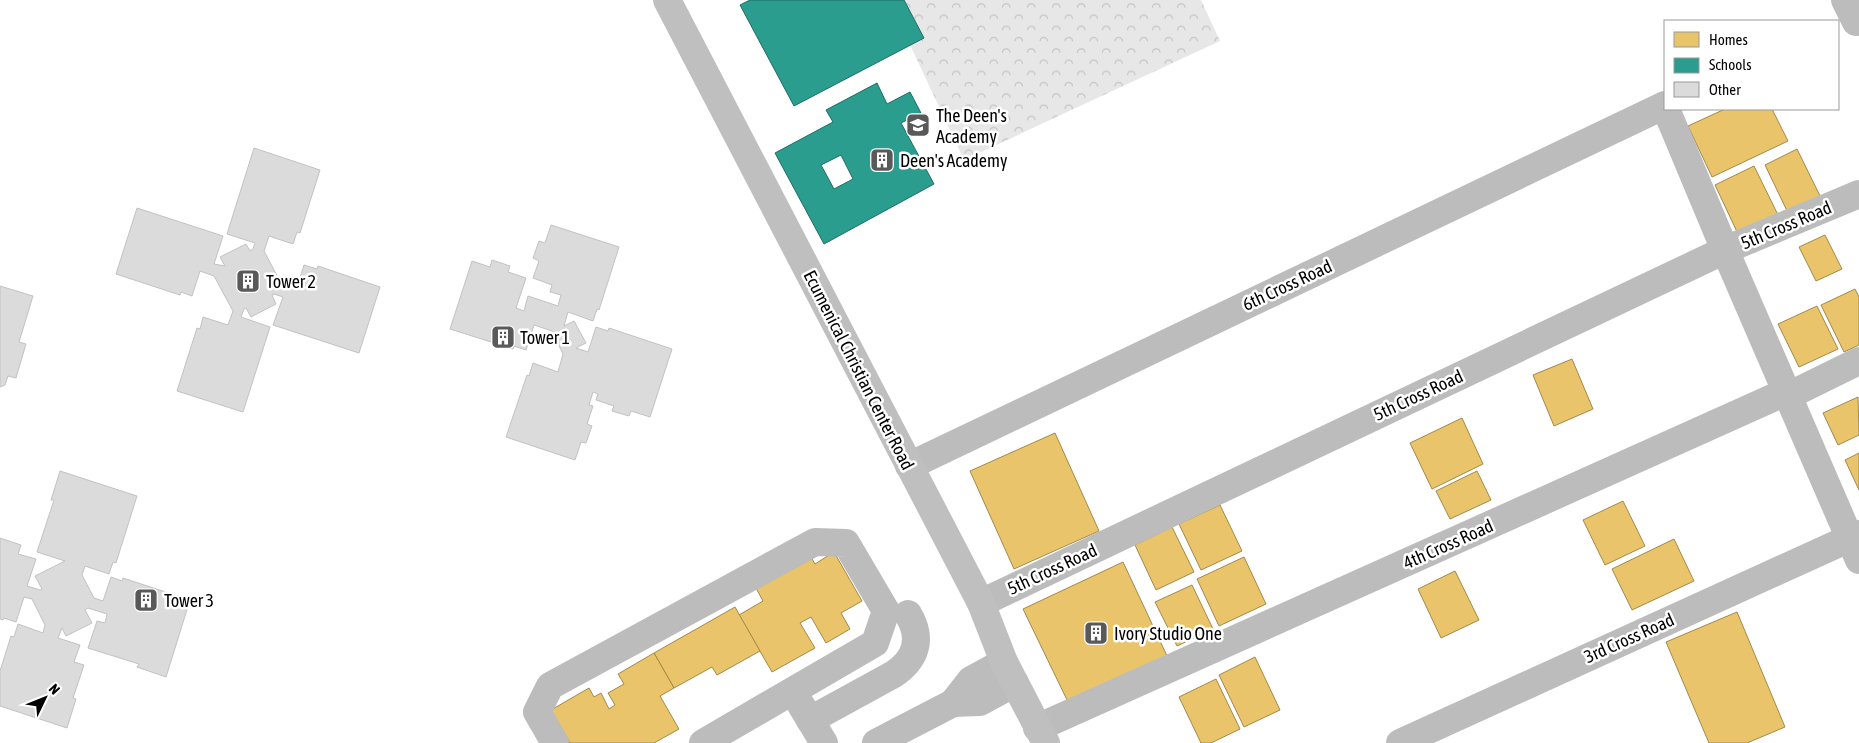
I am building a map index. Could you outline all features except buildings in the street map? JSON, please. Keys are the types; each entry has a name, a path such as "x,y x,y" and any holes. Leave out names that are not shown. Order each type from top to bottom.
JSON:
{"street":[{"name":"Ecumenical Christian Center Road","path":"667,0 981,603 1010,672 1041,736"},
{"name":"6th Cross Road","path":"909,466 1664,107"},
{"path":"1666,110 1724,250 1786,392 1856,544"},
{"name":"5th Cross Road","path":"981,603 1724,250 1859,194"},
{"name":"4th Cross Road","path":"1041,736 1786,392 1798,390 1859,361"},
{"path":"555,743 537,712 550,686 816,542 846,544 886,611 875,642 703,743"},
{"name":"3rd Cross Road","path":"1400,743 1856,544"},
{"path":"810,720 905,666 913,655 916,641 914,622 908,614"},
{"path":"876,743 953,703 971,680 1010,672"},
{"path":"793,690 824,743"}],"green space":[{"path":"889,0 1201,0 1220,41 964,160"}],"place":[{"name":"The Deen's Academy","path":"918,125"},
{"name":"Deen's Academy","path":"882,160"},
{"name":"Tower 2","path":"248,281"},
{"name":"Tower 1","path":"503,337"},
{"name":"Tower 3","path":"146,600"},
{"name":"Ivory Studio One","path":"1096,633"}]}
